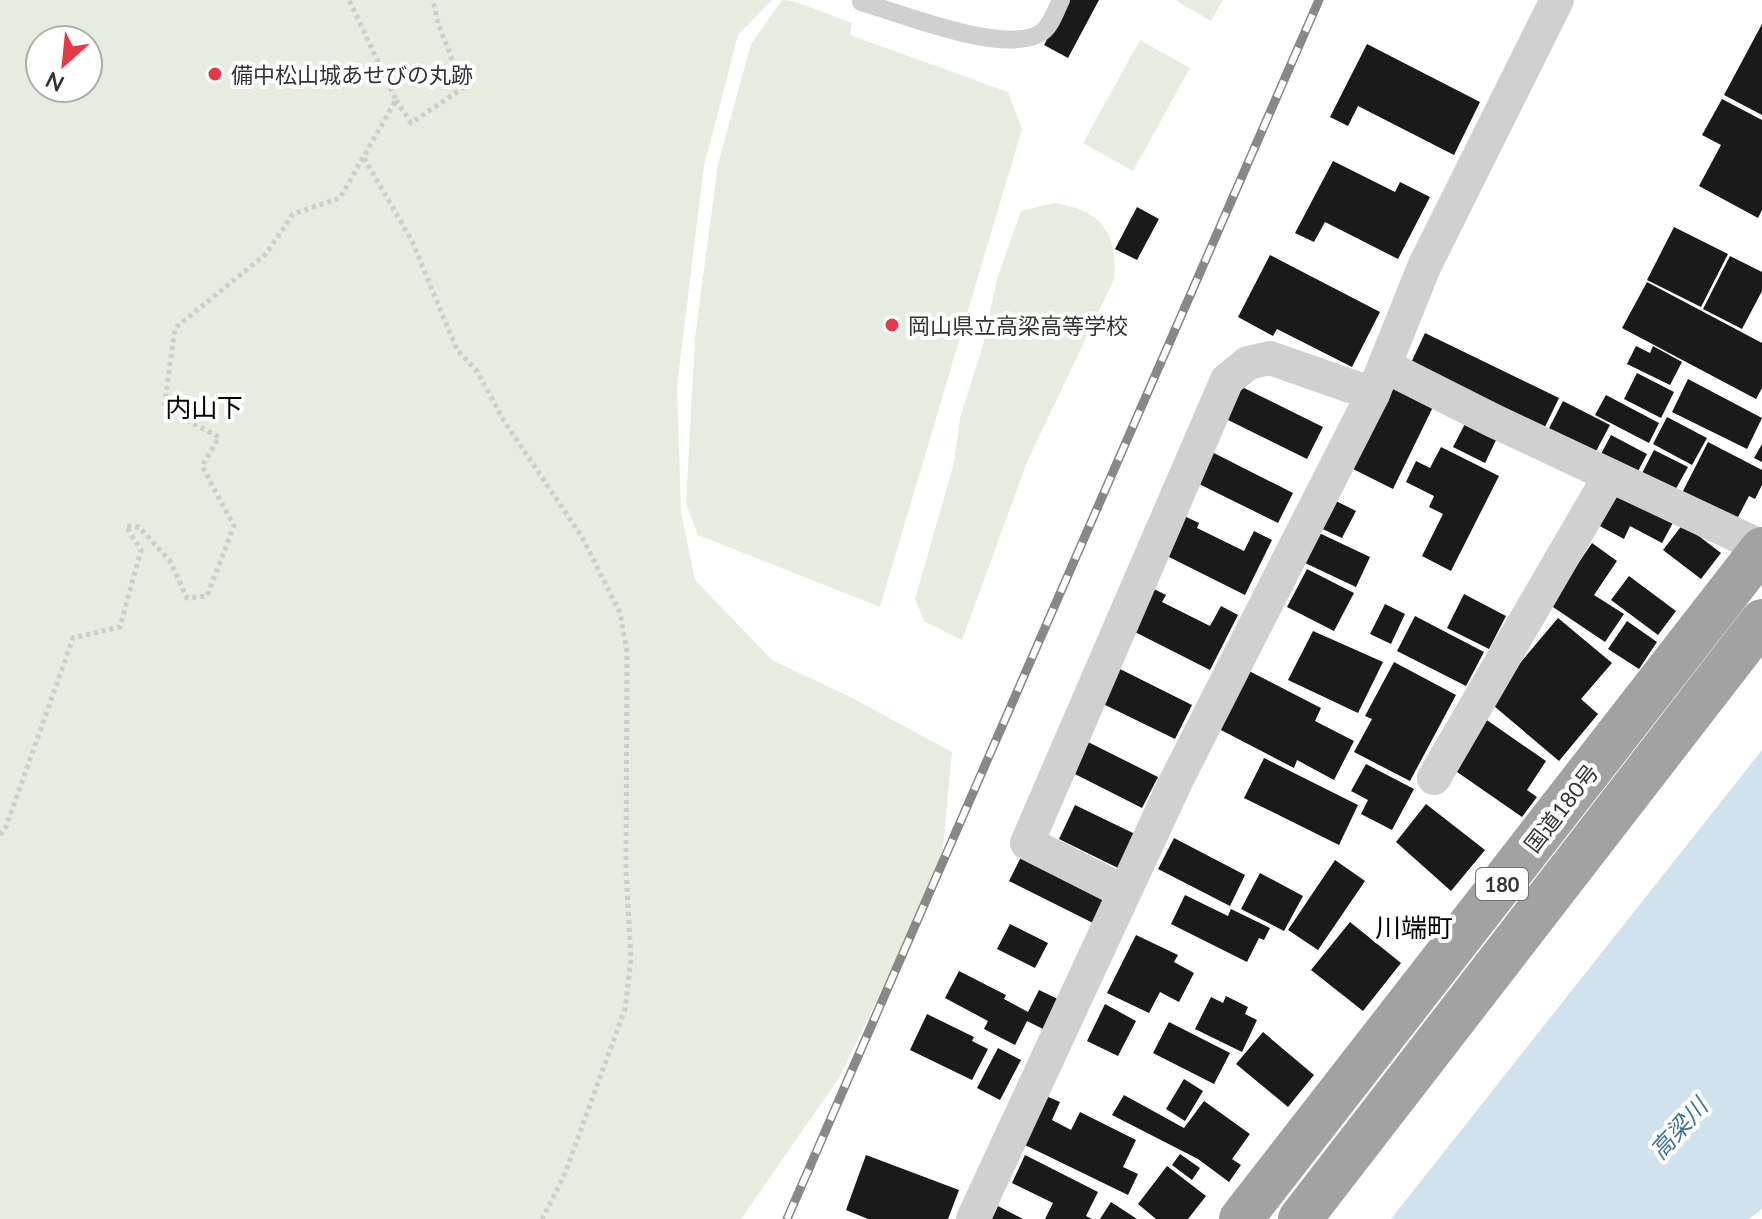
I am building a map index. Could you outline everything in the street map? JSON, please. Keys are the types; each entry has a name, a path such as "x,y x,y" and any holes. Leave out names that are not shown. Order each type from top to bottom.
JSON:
{"highway":[{"name":"国道180号","path":"1241,1219 1762,548"},
{"name":"国道180号","path":"1300,1219 1762,621"}],"street":[{"path":"973,1219 1177,779 1379,380 1424,267 1557,0"},
{"path":"1124,892 1027,843 1227,380 1248,363 1270,358 1379,380 1609,477 1762,548"},
{"path":"1434,778 1609,477"}],"lane":[{"path":"861,2 990,40 1027,39 1044,31 1061,0"}],"path":[{"path":"349,0 396,100 411,123 463,88 438,23 433,0"},
{"path":"0,835 6,827 73,638 120,627 141,550 126,526 139,527 170,561 187,598 207,596 234,526 202,466 219,437 164,408 175,328 266,254 293,214 340,198 396,100"},
{"path":"363,158 412,241 457,350 477,371 504,421 594,559 620,613 627,652 626,870 631,959 625,1009 564,1176 542,1219"}],"shaded area":[{"path":"0,0 772,0 738,35 704,166 677,386 681,513 695,580 772,660 850,697 952,752 941,868 839,1078 741,1219 0,1219"},
{"path":"782,0 852,23 850,35 1008,92 1022,129 880,607 698,535 686,504 695,338 718,164 751,44"},
{"path":"1175,0 1223,0 1211,21"},
{"path":"1140,40 1190,68 1133,171 1083,143"},
{"path":"1054,203 1084,211 1103,226 1113,248 1114,279 1027,462 962,640 924,621 915,599 954,463 960,418 983,345 997,279 1021,211"}],"water":[{"name":"高梁川","path":"1762,750 1762,1209 1749,1219 1391,1219"}],"building":[{"path":"1068,0 1099,0 1068,58 1044,45"},
{"path":"1762,24 1762,115 1724,95"},
{"path":"1367,44 1480,102 1454,155 1358,106 1348,126 1330,117"},
{"path":"1722,99 1762,120 1762,210 1758,218 1699,186 1721,145 1702,135"},
{"path":"1333,161 1395,192 1400,182 1430,197 1398,259 1325,222 1314,242 1295,233"},
{"path":"1137,207 1159,219 1137,260 1115,249"},
{"path":"1674,227 1728,254 1701,307 1647,280"},
{"path":"1270,255 1380,312 1352,367 1277,329 1273,336 1238,317"},
{"path":"1730,256 1762,272 1762,291 1742,329 1703,309"},
{"path":"1647,282 1762,343 1762,388 1756,399 1622,328"},
{"path":"1425,333 1559,398 1543,431 1409,367"},
{"path":"1636,346 1650,353 1653,346 1682,362 1670,385 1627,364"},
{"path":"1637,373 1674,392 1661,418 1624,399"},
{"path":"1688,379 1762,418 1747,449 1672,412"},
{"path":"1389,385 1433,407 1393,489 1349,467"},
{"path":"1240,386 1323,427 1307,459 1224,418"},
{"path":"1606,395 1659,423 1649,443 1595,415"},
{"path":"1563,401 1610,425 1594,455 1547,432"},
{"path":"1667,417 1707,438 1692,465 1653,444"},
{"path":"1468,418 1499,434 1485,463 1453,447"},
{"path":"1611,435 1647,454 1635,477 1599,458"},
{"path":"1708,442 1762,470 1762,485 1755,499 1749,496 1736,521 1682,493"},
{"path":"1762,444 1762,462 1754,458"},
{"path":"1441,447 1499,476 1451,571 1422,556 1443,514 1429,507 1434,496 1406,482 1416,461 1430,468"},
{"path":"1206,449 1293,493 1278,523 1191,480"},
{"path":"1654,450 1688,467 1673,494 1640,477"},
{"path":"1615,488 1675,519 1662,543 1630,526 1624,539 1596,524"},
{"path":"1330,498 1356,511 1342,538 1316,526"},
{"path":"1178,513 1199,523 1197,528 1244,551 1254,531 1272,540 1245,595 1159,552"},
{"path":"1683,524 1721,553 1701,579 1663,550"},
{"path":"1317,532 1370,557 1356,587 1303,562"},
{"path":"1592,543 1617,561 1594,595 1624,614 1605,642 1550,605"},
{"path":"1307,569 1354,593 1334,631 1287,607"},
{"path":"1629,576 1676,611 1658,635 1611,600"},
{"path":"1146,585 1166,595 1162,602 1210,626 1221,606 1238,615 1210,670 1125,627"},
{"path":"1464,594 1506,616 1489,649 1447,628"},
{"path":"1385,604 1405,614 1391,644 1370,634"},
{"path":"1415,616 1484,652 1466,686 1397,651"},
{"path":"1558,618 1612,663 1581,699 1598,714 1559,761 1488,701"},
{"path":"1627,621 1657,642 1639,669 1608,649"},
{"path":"1313,631 1383,662 1358,713 1288,680"},
{"path":"1394,662 1456,695 1410,781 1354,752 1372,719 1365,716"},
{"path":"1114,666 1192,705 1175,739 1097,701"},
{"path":"1249,671 1321,708 1315,721 1354,741 1334,780 1297,760 1294,768 1219,729"},
{"path":"1481,716 1546,761 1527,790 1537,797 1522,817 1447,765"},
{"path":"1082,739 1158,777 1142,808 1067,770"},
{"path":"1264,758 1358,805 1339,845 1244,798"},
{"path":"1366,764 1414,789 1392,830 1361,814 1368,800 1351,791"},
{"path":"1426,804 1485,850 1451,891 1396,842"},
{"path":"1075,805 1135,834 1118,868 1059,839"},
{"path":"1174,838 1245,875 1230,906 1158,869"},
{"path":"1024,851 1112,895 1097,925 1009,881"},
{"path":"1335,860 1365,881 1318,950 1288,930"},
{"path":"1260,873 1303,896 1284,931 1241,909"},
{"path":"1185,895 1228,916 1231,909 1270,928 1264,940 1259,938 1247,962 1171,924"},
{"path":"1350,922 1401,963 1363,1011 1311,970"},
{"path":"1010,924 1048,943 1035,968 997,949"},
{"path":"1136,935 1178,955 1174,962 1194,973 1179,1002 1160,992 1149,1013 1107,993"},
{"path":"959,971 1006,995 1004,999 1028,1012 1039,990 1062,1001 1047,1031 1027,1021 1015,1045 984,1029 988,1021 945,998"},
{"path":"1226,996 1248,1007 1245,1014 1257,1020 1242,1052 1195,1029 1211,997 1223,1003"},
{"path":"1105,1004 1136,1021 1118,1056 1087,1041"},
{"path":"927,1014 974,1037 972,1041 988,1049 972,1080 910,1050"},
{"path":"1169,1022 1230,1053 1214,1084 1153,1053"},
{"path":"1263,1032 1314,1075 1288,1107 1236,1064"},
{"path":"998,1048 1021,1060 1000,1100 977,1088"},
{"path":"1184,1079 1203,1091 1185,1121 1166,1109"},
{"path":"1124,1095 1184,1128 1204,1101 1250,1134 1232,1159 1241,1165 1229,1182 1198,1159 1112,1115"},
{"path":"1046,1096 1060,1102 1052,1120 1071,1130 1080,1112 1136,1140 1123,1167 1138,1174 1128,1195 1023,1144"},
{"path":"1180,1154 1200,1168 1192,1180 1172,1165"},
{"path":"866,1155 959,1190 948,1219 868,1219 846,1210"},
{"path":"1025,1155 1098,1192 1086,1216 1092,1219 1045,1219 1053,1203 1012,1183"},
{"path":"1167,1166 1206,1196 1188,1219 1156,1219 1138,1204"},
{"path":"1111,1202 1137,1219 1100,1219"},
{"path":"998,1206 1023,1219 992,1219"}],"railway":[{"path":"787,1219 1319,0"}],"place":[{"name":"備中松山城あせびの丸跡","path":"215,74"},
{"name":"岡山県立高梁高等学校","path":"892,325"}],"district":[{"name":"内山下","path":"204,407"},
{"name":"川端町","path":"1414,927"}]}
